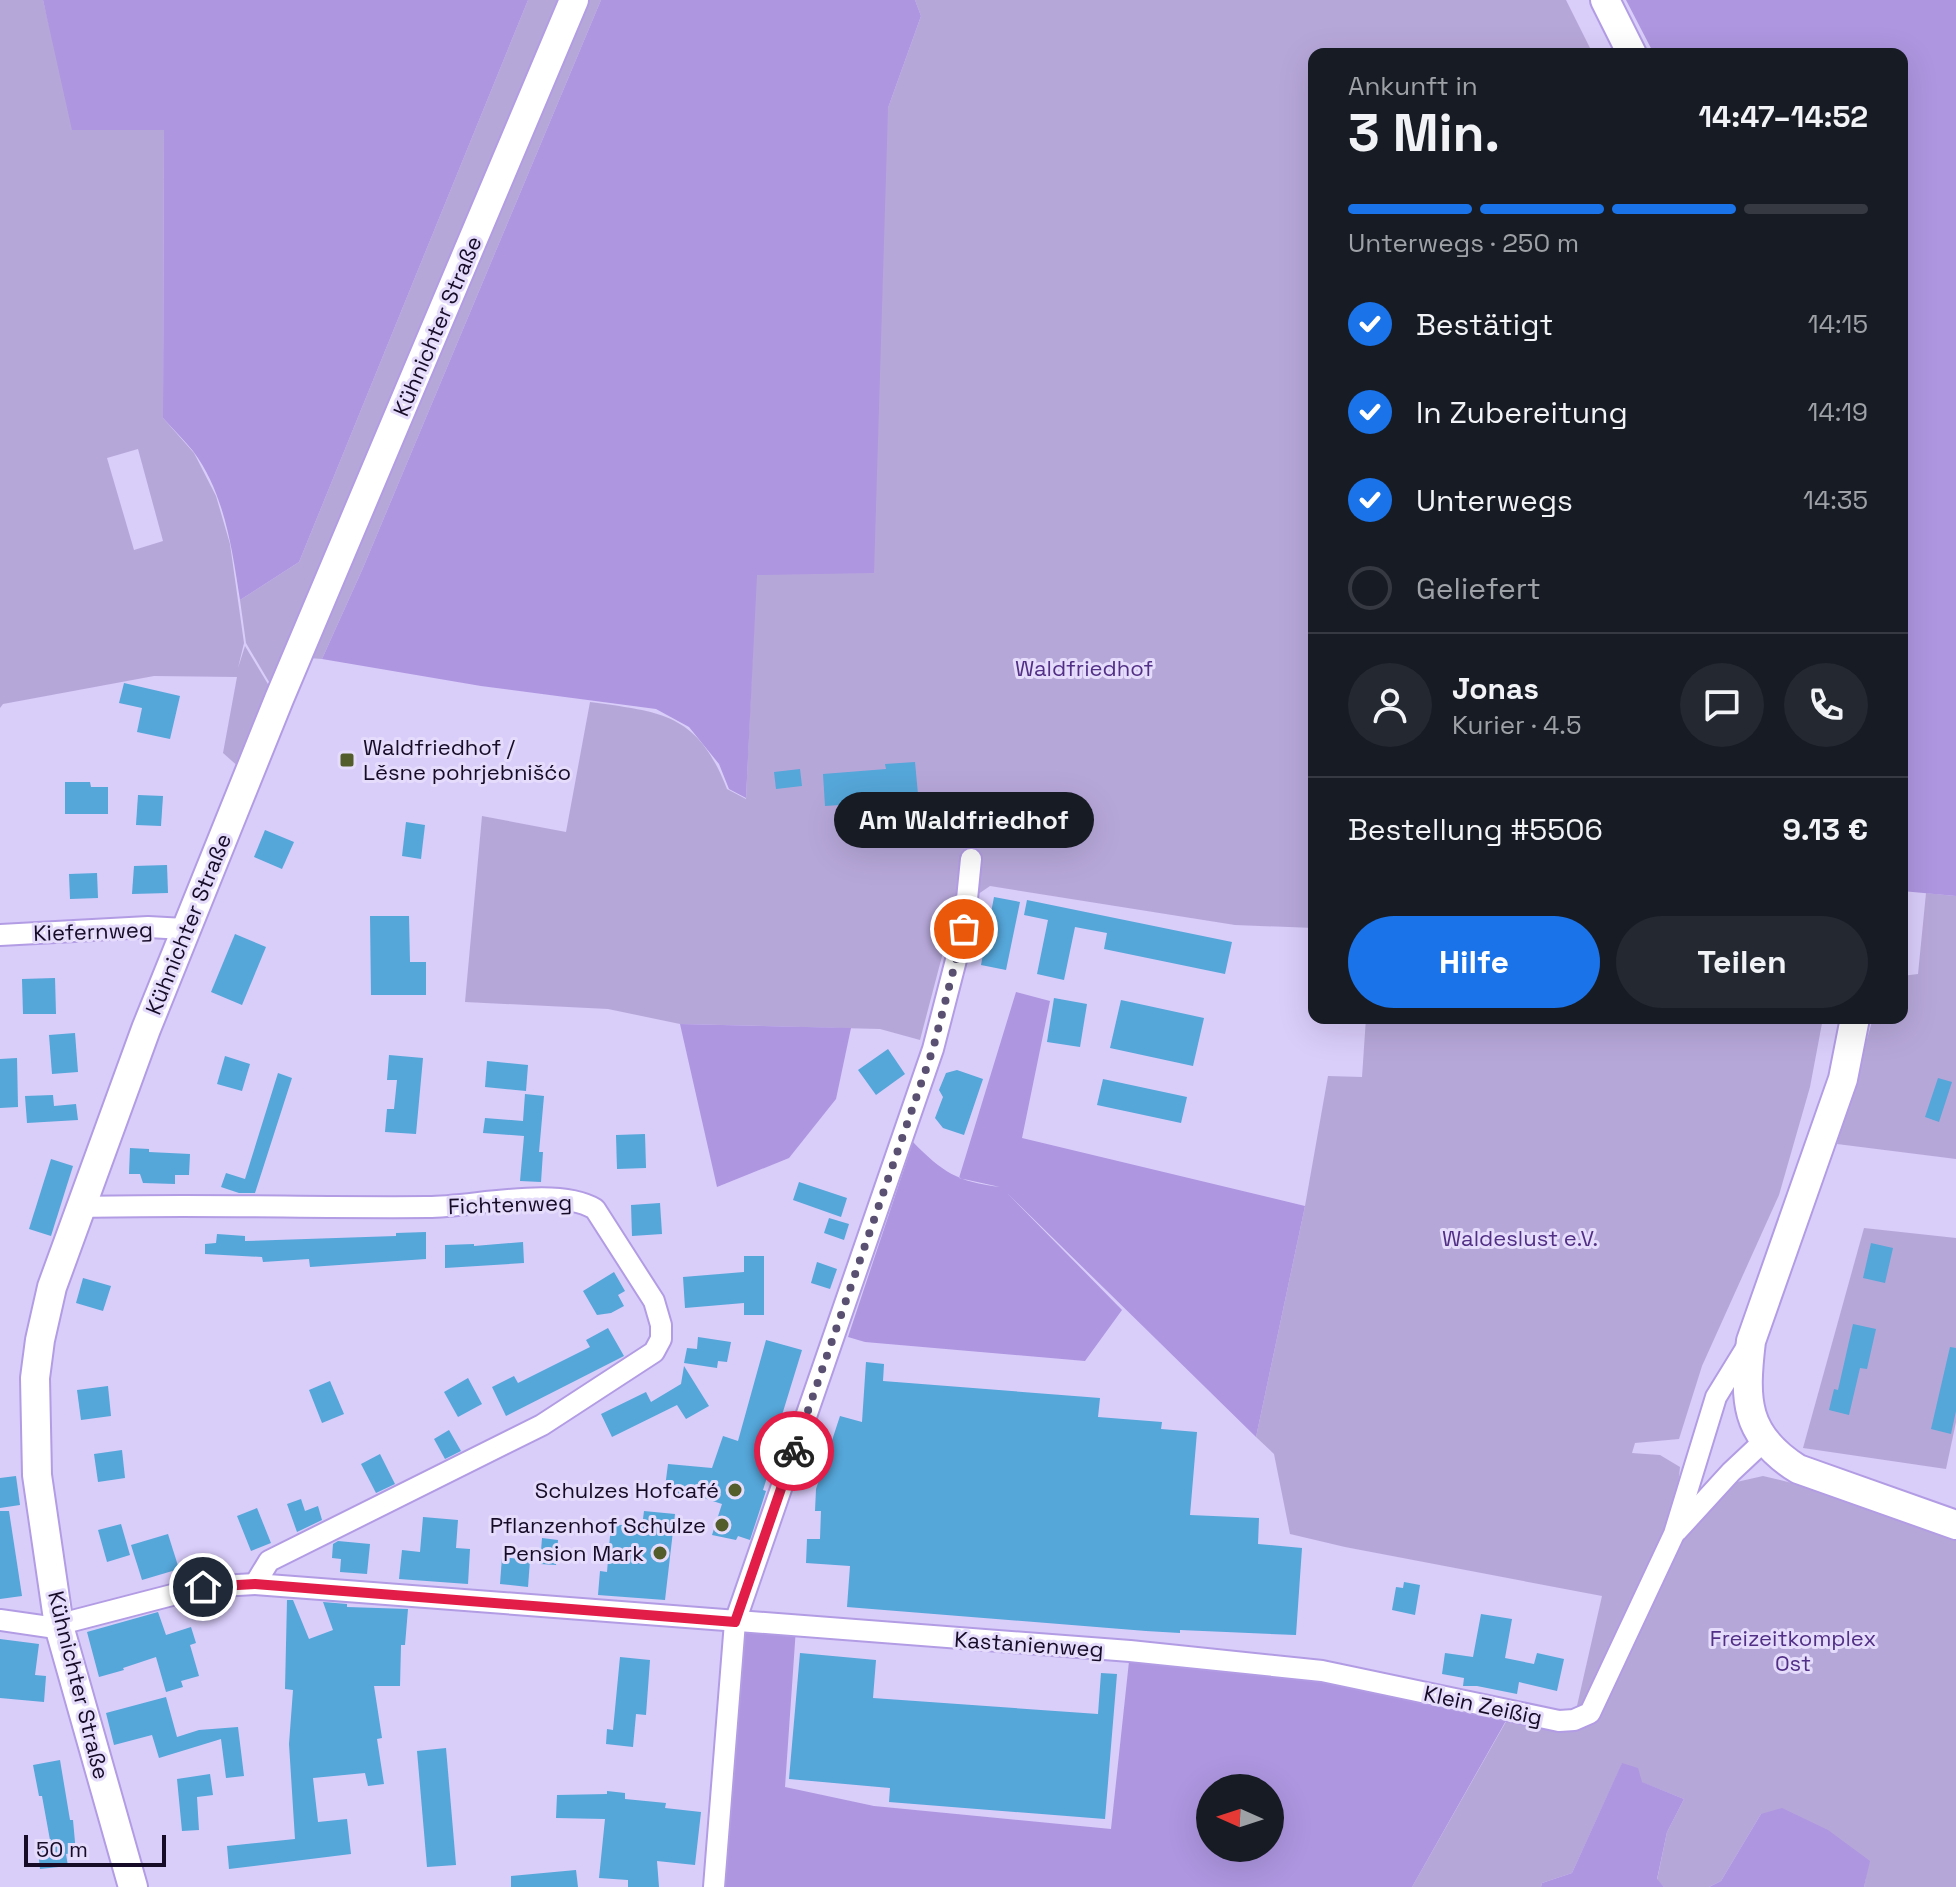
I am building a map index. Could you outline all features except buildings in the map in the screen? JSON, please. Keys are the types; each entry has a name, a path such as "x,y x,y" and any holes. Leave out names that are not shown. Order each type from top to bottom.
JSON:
{"street":[{"name":"Kühnichter Straße","path":"133,1887 59,1626 37,1475 35,1378 52,1287 185,929 574,0"},
{"path":"1605,0 1629,48"},
{"path":"714,1887 735,1622 933,1049 964,929 971,859"},
{"name":"Kiefernweg","path":"0,935 148,927 185,929"},
{"path":"1854,1024 1843,1079 1751,1341 1746,1382 1750,1409 1764,1441 1775,1455 1798,1469 1956,1525"},
{"name":"Fichtenweg","path":"82,1207 146,1204 431,1207 556,1198 581,1201 595,1209 654,1301 661,1325 661,1339 654,1352 633,1368 542,1425 269,1561 255,1584"},
{"name":"Klein Zeißig","path":"1322,1671 1559,1721 1574,1720 1590,1713 1674,1534 1716,1397 1751,1341"},
{"name":"Klein Zeißig","path":"1674,1534 1764,1441"},
{"name":"Kastanienweg","path":"0,1620 40,1627 59,1626 203,1587 255,1584 1130,1651 1322,1671"}],"green space":[{"path":"0,0 43,0 57,57 164,129 163,418 194,453 216,496 230,544 244,643 238,668 245,646 277,699 249,776 223,753 237,677 154,676 3,704 0,708","holes":["138,449 163,541 134,550 107,458"]},
{"path":"528,0 573,0 278,697 246,643 240,600 299,562"},
{"path":"576,0 601,0 363,568 322,659 309,658"},
{"name":"Waldfriedhof","path":"915,0 1566,0 1590,48 1308,48 1308,928 1235,925 990,886 968,901 956,903 920,1040 880,1029 680,1024 608,1009 465,1002 482,816 566,832 590,702 638,709 675,721 704,745 727,789 746,799 756,575 888,108 921,16"},
{"path":"1926,893 1956,896 1956,1159 1837,1144 1871,1024 1908,1024 1908,975 1918,974"},
{"name":"Waldeslust e.V.","path":"1366,1024 1822,1024 1810,1087 1779,1195 1702,1366 1679,1439 1635,1443 1632,1453 1660,1455 1680,1467 1673,1534 1732,1483 1763,1476 1792,1483 1956,1540 1956,1887 1864,1887 1869,1861 1761,1814 1721,1881 1709,1887 1664,1887 1657,1880 1667,1832 1684,1799 1641,1782 1622,1764 1572,1873 1542,1883 1541,1887 1412,1887 1512,1711 1574,1719 1602,1596 1290,1534 1274,1454 1256,1437 1305,1206 1328,1076 1362,1077"},
{"path":"1864,1228 1956,1238 1956,1422 1946,1469 1803,1448"}],"shaded area":[{"path":"43,0 528,0 299,562 240,600 226,522 213,485 193,451 163,418 164,130 72,130"},
{"path":"601,0 915,0 921,16 888,108 874,573 757,575 746,798 729,789 719,764 689,727 656,709 481,686 322,659"},
{"path":"1626,0 1956,0 1956,896 1908,892 1908,48 1651,48"},
{"path":"1016,992 1050,1001 1022,1138 1305,1206 1256,1437 1007,1193 1122,1310 1085,1361 865,1342 848,1337 913,1142 942,1168 959,1177"},
{"path":"680,1024 851,1028 836,1099 789,1158 717,1187"},
{"path":"736,1623 796,1628 785,1787 874,1806 1111,1829 1130,1652 1322,1672 1512,1710 1412,1887 714,1887"},
{"path":"1622,1763 1638,1768 1642,1782 1684,1799 1667,1832 1657,1879 1664,1887 1541,1887 1542,1883 1572,1873"},
{"path":"1782,1808 1828,1830 1870,1861 1864,1887 1709,1887 1721,1881 1761,1814"}],"way so far":[{"path":"794,1451 933,1049 964,929"}],"place":[{"name":"Waldfriedhof / Lěsne pohrjebnišćo","path":"347,760"},
{"name":"Am Waldfriedhof","path":"964,929"},
{"name":"Schulzes Hofcafé","path":"735,1490"},
{"name":"Pflanzenhof Schulze","path":"722,1525"},
{"name":"Pension Mark","path":"660,1553"}],"route":[{"path":"203,1587 255,1584 735,1622 794,1451"}],"park label":[{"name":"Freizeitkomplex Ost","path":"1793,1650"}]}
